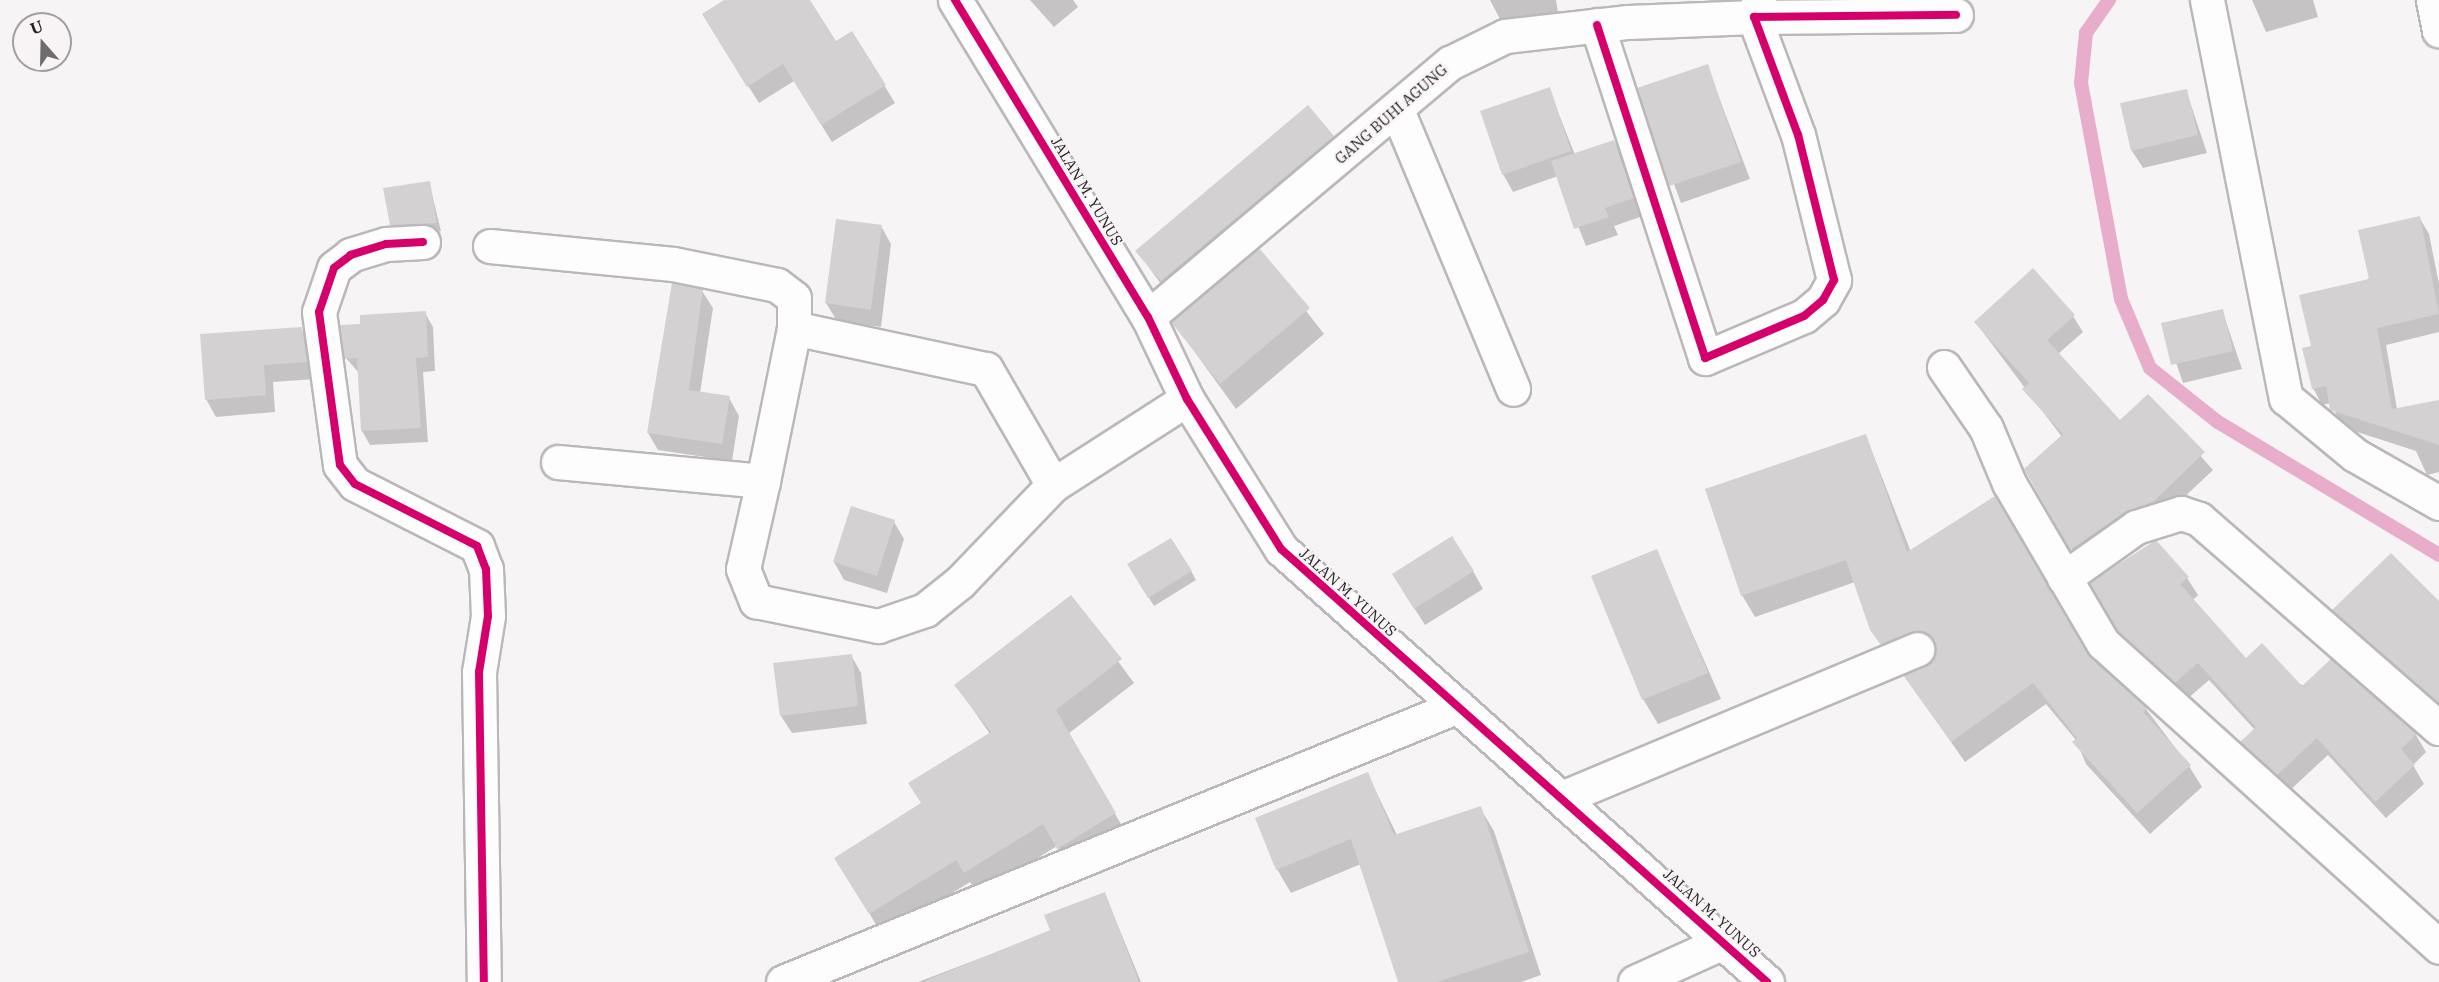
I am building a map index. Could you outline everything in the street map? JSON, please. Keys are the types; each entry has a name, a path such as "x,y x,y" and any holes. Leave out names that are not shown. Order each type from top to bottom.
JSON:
{"street":[{"name":"JALAN M. YUNUS","path":"955,0 1148,317 1195,410 1251,506 1301,571 1564,796 1767,982"},
{"path":"2207,0 2286,398 2355,455 2439,503"},
{"path":"2433,0 2439,30"},
{"name":"GANG BUHI AGUNG","path":"1148,317 1397,110 1450,63 1505,36 1597,25 1625,11 1757,8 1956,15"},
{"path":"1597,25 1704,358 1804,316 1823,300 1834,280 1798,135 1757,8"},
{"path":"1397,110 1513,389"},
{"path":"423,242 386,244 351,255 334,268 319,312 340,465 355,484 477,546 486,569 488,616 479,672 484,982"},
{"path":"490,246 673,264 777,285 794,298 794,328 743,569 756,601 878,626 925,610 960,582 1053,485 1195,410"},
{"path":"794,328 986,369 1053,485"},
{"path":"1944,367 1986,428 2009,483 2103,643 2133,674 2439,947"},
{"path":"558,462 763,481"},
{"path":"2064,578 2136,527 2181,513 2199,519 2439,728"},
{"path":"1564,796 1917,649"},
{"path":"783,982 1458,706"},
{"path":"1635,982 1723,942"}],"building":[{"path":"724,0 810,0 836,41 852,31 886,85 821,125 783,64 747,87 702,14"},
{"path":"1708,64 1741,162 1669,186 1637,88"},
{"path":"1550,87 1571,151 1502,175 1480,111"},
{"path":"2187,89 2198,135 2131,151 2120,103"},
{"path":"1308,105 1334,136 1161,281 1135,251"},
{"path":"1614,140 1634,198 1605,208 1609,217 1574,229 1551,161"},
{"path":"430,181 437,223 390,225 383,188"},
{"path":"2420,216 2439,314 2377,328 2392,409 2439,400 2439,445 2330,410 2326,386 2312,389 2302,348 2311,346 2299,295 2369,279 2358,230"},
{"path":"836,219 882,225 871,310 825,303"},
{"path":"1259,248 1310,308 1220,384 1171,322"},
{"path":"2033,268 2075,315 2047,340 2120,420 2148,394 2205,452 2153,502 2125,512 2070,550 2024,469 2063,434 2022,389 2029,383 1974,322"},
{"path":"672,283 703,289 689,390 730,396 722,444 647,433"},
{"path":"2223,309 2233,351 2171,365 2161,323"},
{"path":"426,311 428,357 416,358 421,428 361,431 357,358 344,359 340,325 360,324 360,315"},
{"path":"302,327 307,362 264,365 266,395 205,400 200,334"},
{"path":"1866,434 1907,552 1995,496 2087,653 2147,708 2143,712 2191,765 2137,813 2072,742 2077,738 2033,683 1951,742 1903,675 1932,661 1934,641 1919,630 1880,644 1870,630 1846,560 1741,596 1705,489"},
{"path":"851,506 895,520 877,576 833,562"},
{"path":"1452,536 1474,571 1414,609 1392,574"},
{"path":"1171,538 1192,571 1148,598 1127,564"},
{"path":"2156,540 2189,577 2180,584 2246,658 2262,643 2302,686 2331,659 2417,734 2401,749 2415,765 2375,802 2317,738 2277,775 2240,742 2256,727 2198,663 2175,683 2118,631 2089,583"},
{"path":"1657,549 1708,673 1642,700 1591,576"},
{"path":"2391,553 2439,601 2439,703 2332,610"},
{"path":"1071,595 1122,659 1056,710 1116,813 1057,849 1043,824 964,873 956,860 869,914 834,858 921,803 908,783 991,732 954,685"},
{"path":"852,654 858,706 780,716 773,663"},
{"path":"1368,772 1394,835 1481,806 1529,952 1437,982 1398,982 1351,839 1276,870 1255,818"},
{"path":"1105,892 1139,982 923,982 1050,930 1044,915"}],"waterway":[{"path":"2109,0 2086,33 2081,83 2121,299 2150,368 2218,422 2439,555"}],"cycle path":[{"path":"955,0 1148,317 1187,399 1281,549 1767,982"},
{"path":"1597,25 1705,358 1804,316 1823,300 1834,280 1798,135 1754,17 1956,15"},
{"path":"423,242 386,244 351,255 334,268 319,312 340,465 355,484 477,546 486,569 488,616 479,672 484,982"}]}
